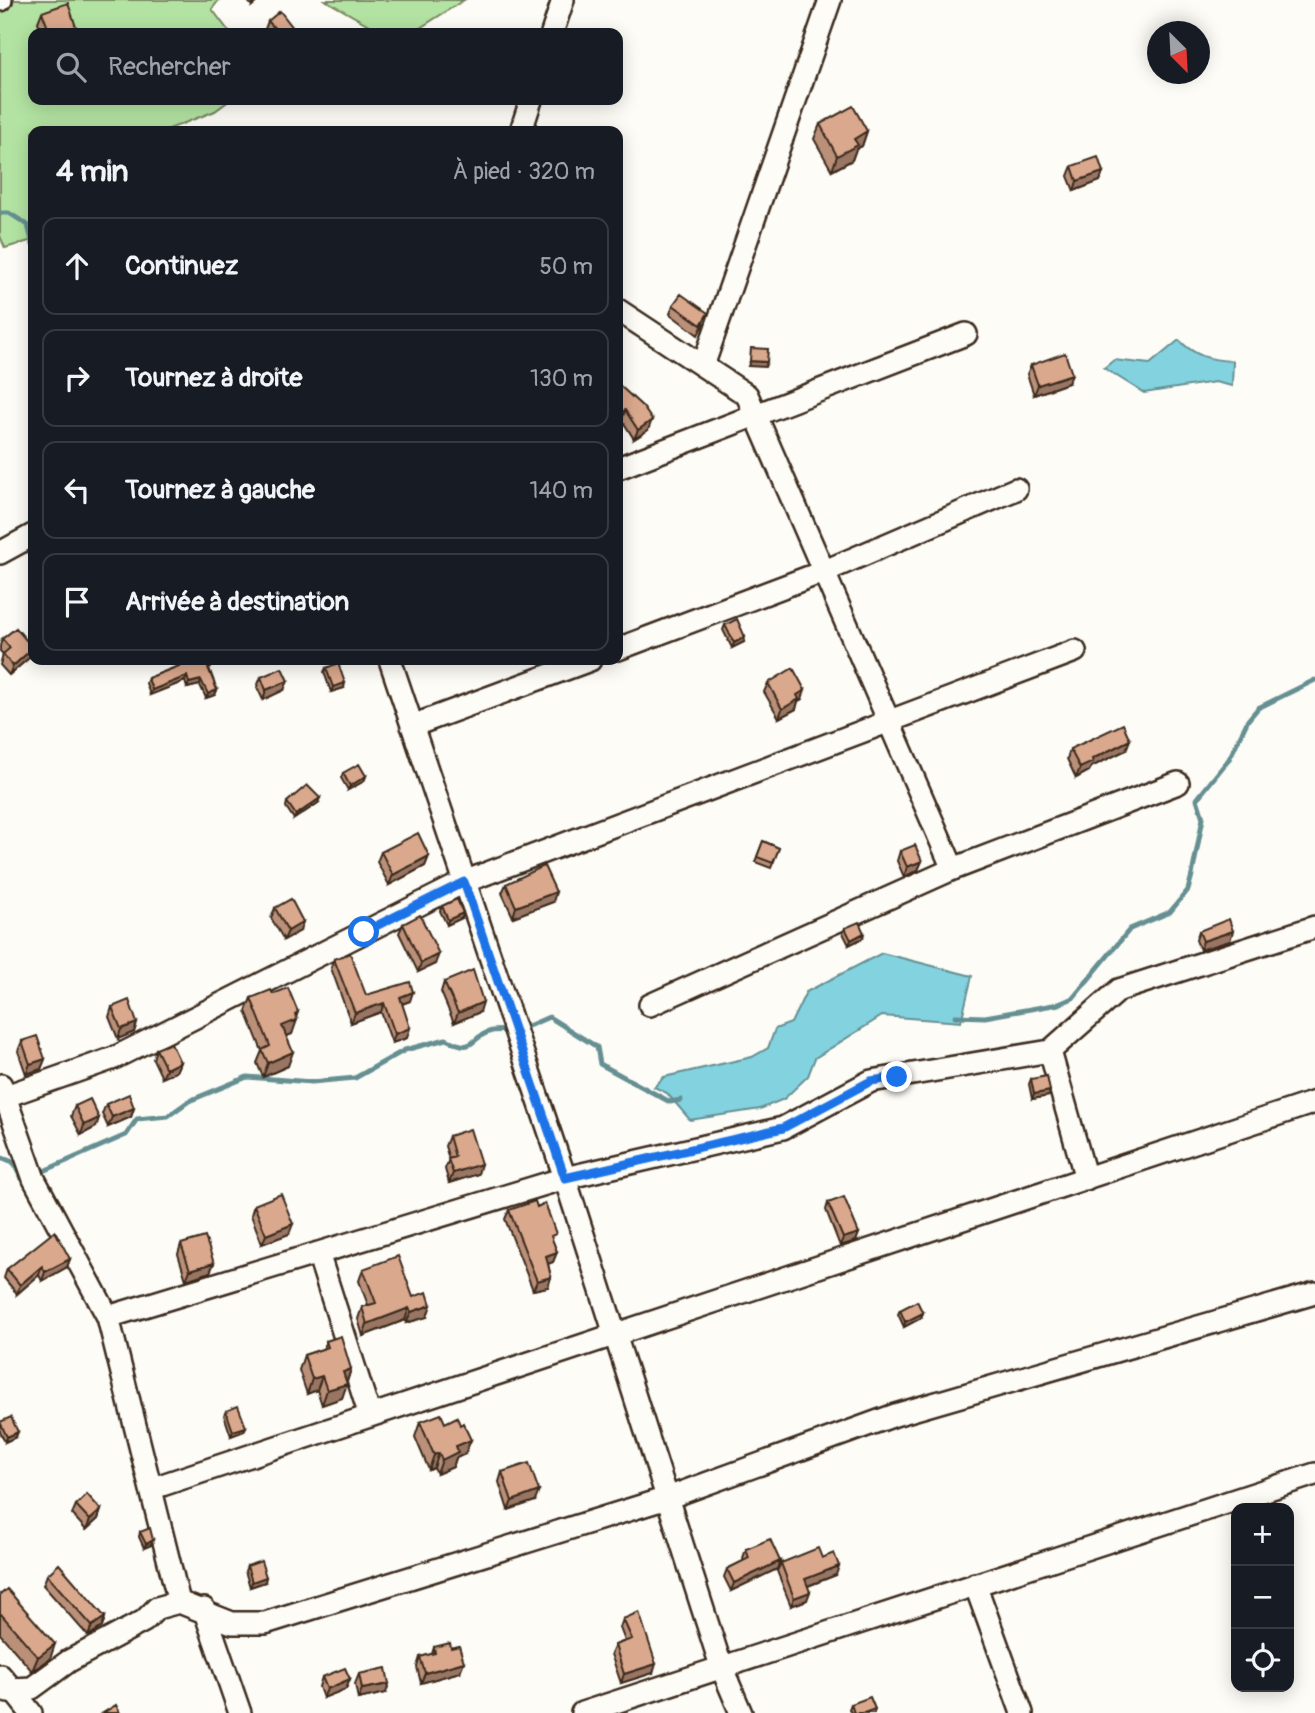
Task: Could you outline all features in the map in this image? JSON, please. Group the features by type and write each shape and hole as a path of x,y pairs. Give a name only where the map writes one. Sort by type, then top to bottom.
{"street":[{"path":"554,28 563,0"},
{"path":"703,366 830,0"},
{"path":"523,126 530,105"},
{"path":"623,313 747,395 758,413 953,869"},
{"path":"623,466 966,334"},
{"path":"623,647 825,572 1016,489"},
{"path":"0,553 28,538"},
{"path":"179,1602 153,1488 108,1317 32,1176 3,1090 114,1058 464,882 1075,651"},
{"path":"392,665 565,1178 721,1666 741,1713"},
{"path":"412,726 577,665"},
{"path":"650,1005 953,869 1178,783"},
{"path":"108,1317 565,1178 783,1128 871,1081 1050,1051 1119,990 1315,927"},
{"path":"1050,1051 1086,1178"},
{"path":"153,1488 1315,1102"},
{"path":"318,1253 370,1416"},
{"path":"4,1687 32,1688 69,1661 144,1621 157,1608 179,1602 204,1609 232,1623 265,1623 667,1498 895,1415 1315,1293"},
{"path":"583,1713 1315,1474"},
{"path":"975,1584 1022,1713"},
{"path":"204,1609 240,1713"},
{"path":"4,1687 31,1713"}],"green space":[{"path":"10,0 219,0 212,9 226,28 28,28 28,105 223,105 177,126 28,126 28,241 5,248 0,236 0,5"},
{"path":"325,0 464,0 420,28 374,28"}],"water":[{"path":"1179,340 1203,356 1233,361 1232,386 1215,382 1144,393 1104,368 1114,360 1150,364"},
{"path":"882,953 972,976 961,1022 882,1016 815,1058 808,1076 784,1099 760,1109 690,1120 667,1093 654,1087 664,1077 752,1057 768,1048 775,1029 791,1023 806,992"}],"building":[{"path":"68,3 76,28 48,28 42,12"},
{"path":"280,11 293,28 274,28 268,21"},
{"path":"853,106 867,131 854,139 858,145 837,156 820,124"},
{"path":"1098,157 1103,172 1077,181 1072,166"},
{"path":"681,294 708,313 701,325 673,305"},
{"path":"751,348 768,349 767,362 750,361"},
{"path":"1065,353 1072,374 1038,385 1031,365"},
{"path":"623,389 643,407 652,420 638,430 625,410 623,411"},
{"path":"737,619 745,637 734,643 725,625"},
{"path":"16,628 28,642 28,652 13,666 3,654 10,648 2,639"},
{"path":"182,665 207,665 217,690 208,694 201,680 189,683 187,676 152,690 148,678"},
{"path":"339,665 345,683 333,687 326,668"},
{"path":"282,668 288,681 266,690 261,677"},
{"path":"793,668 805,690 797,695 799,699 782,709 768,683"},
{"path":"1123,724 1130,740 1080,768 1070,749"},
{"path":"359,764 366,776 350,786 343,773"},
{"path":"307,785 320,798 296,815 287,802"},
{"path":"418,833 429,856 393,875 381,852"},
{"path":"763,841 779,848 773,863 757,857"},
{"path":"915,845 922,861 907,867 900,851"},
{"path":"544,866 556,892 516,907 506,884"},
{"path":"291,899 303,922 288,931 275,908"},
{"path":"457,899 463,913 448,920 442,906"},
{"path":"420,915 439,954 421,963 403,924"},
{"path":"1229,919 1233,931 1203,941 1199,931"},
{"path":"859,922 864,933 851,940 845,928"},
{"path":"350,953 366,995 410,982 413,992 400,997 410,1028 395,1034 384,1003 355,1013 334,959"},
{"path":"473,970 483,1002 458,1013 444,982"},
{"path":"288,988 298,1012 295,1014 297,1020 282,1026 293,1052 268,1063 262,1050 270,1046 251,998 271,990 273,994"},
{"path":"129,1000 137,1023 121,1029 112,1007"},
{"path":"37,1036 45,1059 30,1064 22,1041"},
{"path":"171,1043 180,1062 166,1069 156,1049"},
{"path":"1047,1076 1050,1091 1034,1094 1031,1079"},
{"path":"129,1094 134,1108 112,1117 106,1104"},
{"path":"90,1099 99,1118 84,1125 75,1106"},
{"path":"470,1129 481,1164 453,1173 448,1159 455,1157 449,1136"},
{"path":"281,1194 293,1224 266,1235 254,1205"},
{"path":"844,1197 859,1233 843,1238 828,1203"},
{"path":"535,1201 537,1207 545,1203 556,1234 551,1236 557,1252 546,1256 551,1277 537,1281 509,1210"},
{"path":"55,1231 70,1259 45,1272 42,1266 20,1285 7,1269"},
{"path":"205,1237 214,1263 190,1270 181,1244"},
{"path":"398,1256 413,1297 427,1292 431,1305 411,1312 409,1308 367,1324 362,1307 376,1303 363,1269"},
{"path":"917,1301 923,1313 905,1322 900,1310"},
{"path":"341,1336 351,1369 343,1372 347,1384 327,1390 322,1376 312,1379 304,1355 328,1347 326,1341"},
{"path":"238,1406 246,1427 233,1431 226,1411"},
{"path":"441,1414 445,1423 457,1417 471,1440 456,1446 458,1452 442,1460 439,1453 434,1455 420,1422"},
{"path":"11,1417 18,1432 7,1437 0,1422"},
{"path":"529,1463 539,1491 512,1501 502,1472"},
{"path":"87,1494 101,1510 90,1520 76,1505"},
{"path":"150,1528 153,1540 146,1544 140,1532"},
{"path":"770,1539 780,1561 734,1583 727,1569 749,1558 746,1549"},
{"path":"818,1548 822,1558 834,1553 839,1566 805,1579 810,1592 794,1598 781,1563"},
{"path":"261,1561 266,1577 252,1582 247,1566"},
{"path":"59,1564 105,1617 92,1626 47,1575"},
{"path":"7,1589 55,1644 38,1657 0,1613 0,1595"},
{"path":"639,1612 656,1664 624,1674 615,1645 632,1639 623,1619"},
{"path":"450,1643 451,1648 459,1646 464,1662 425,1673 420,1657 435,1653 434,1647"},
{"path":"345,1668 350,1679 327,1689 322,1677"},
{"path":"386,1668 389,1684 362,1689 359,1674"},
{"path":"870,1697 875,1709 854,1713 851,1704"},
{"path":"116,1705 120,1713 103,1713"}],"waterway":[{"path":"0,213 9,213 28,225"},
{"path":"955,1016 985,1017 1059,1004 1073,998 1130,929 1170,912 1188,890 1192,875 1203,818 1197,799 1229,759 1248,720 1258,708 1315,680"},
{"path":"519,1030 549,1017 597,1047 600,1064 670,1102 681,1100"},
{"path":"37,1174 126,1135 137,1119 168,1116 189,1101 247,1077 312,1082 355,1078 405,1050 446,1039 468,1045 492,1031 510,1030"},
{"path":"0,1157 13,1162 21,1178 28,1178"}],"route":[{"path":"364,932 464,882 565,1178 783,1128 871,1081 897,1077"}]}
